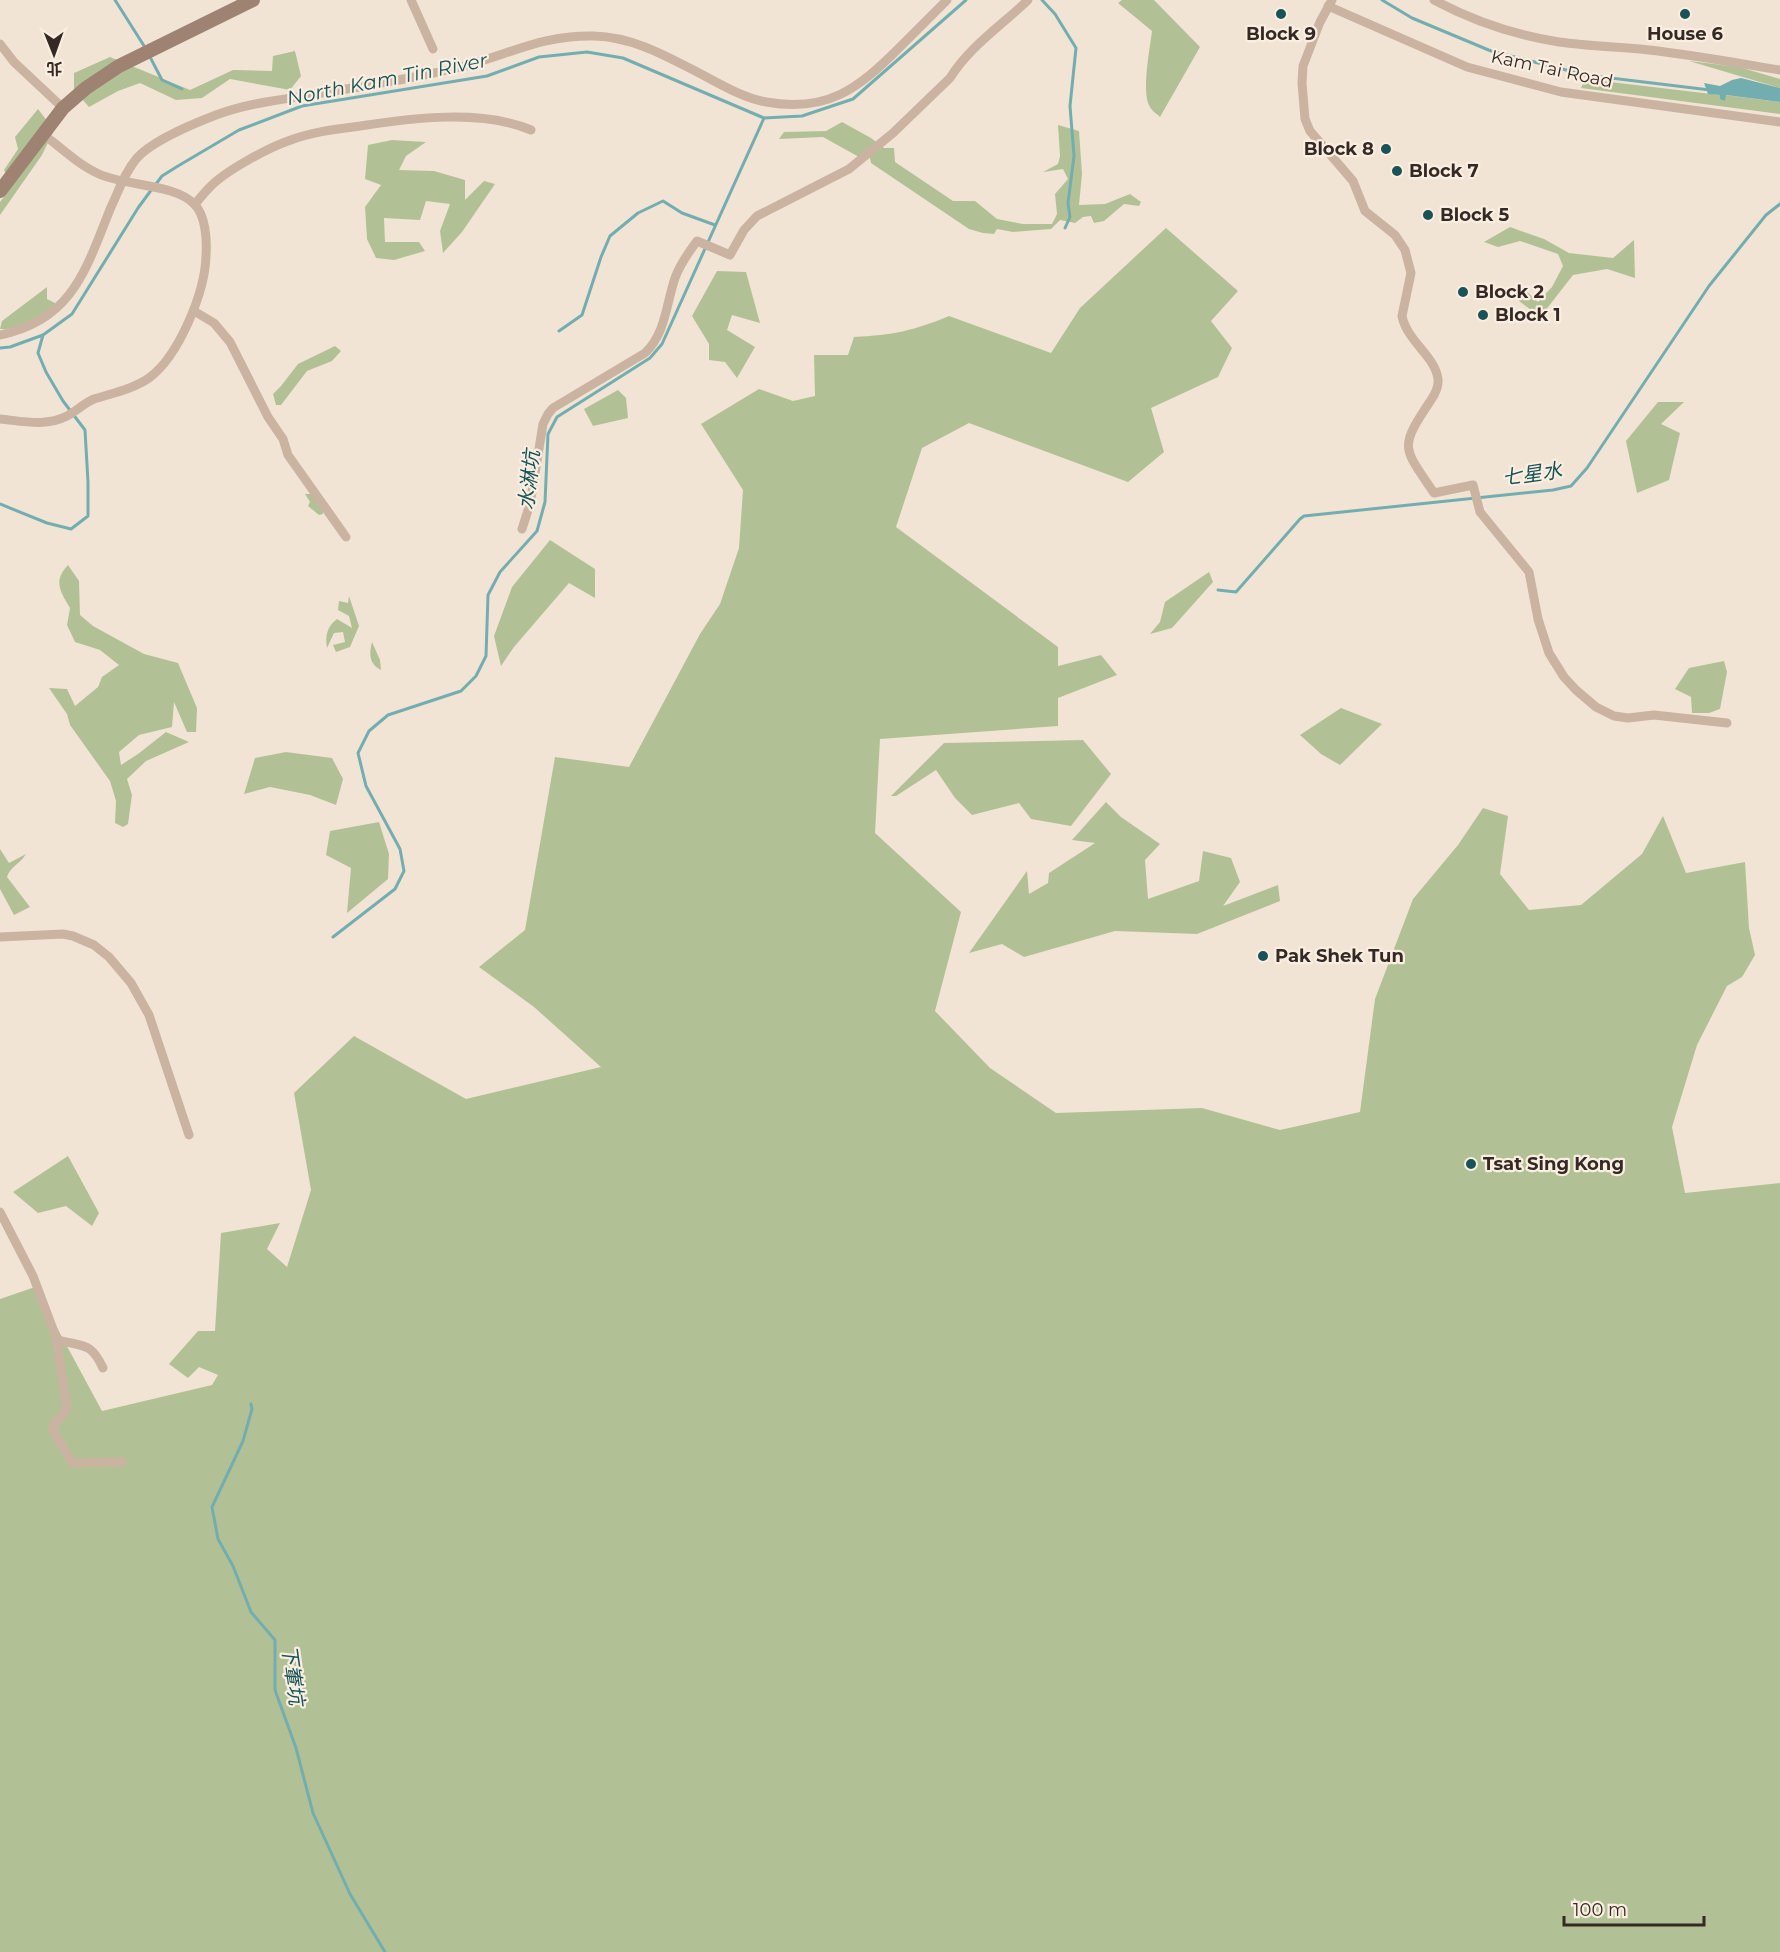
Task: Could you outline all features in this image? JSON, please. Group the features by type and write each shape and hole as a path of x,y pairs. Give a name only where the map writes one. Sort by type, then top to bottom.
{"main road":[{"path":"0,191 63,108 87,87 119,66 253,0"}],"street":[{"path":"411,0 433,49"},
{"path":"0,335 40,321 66,300 88,262 122,182 137,158 150,147 173,134 228,111 255,104 457,68 552,38 597,36 617,39 662,53 729,89 764,102 812,104 843,93 873,74 947,0"},
{"name":"Kam Tai Road","path":"1434,0 1491,25 1515,33 1559,42 1650,50 1780,70"},
{"path":"522,529 530,504 543,424 548,414 652,346 661,330 680,265 697,241 730,255 740,236 757,216 849,169 870,154 950,78 959,64 1026,1"},
{"path":"1328,2 1303,66 1302,82 1307,127 1353,181 1365,211 1395,235 1408,258 1411,273 1402,316 1409,335 1434,367 1438,384 1435,394 1412,429 1408,442 1411,459 1434,493 1473,485 1476,504 1480,512 1529,572 1538,619 1549,653 1564,677 1596,707 1614,716 1628,718 1654,715 1727,723"},
{"name":"Kam Tai Road","path":"1328,2 1467,67 1561,92 1780,122"},
{"path":"0,44 14,62 63,108"},
{"path":"195,204 211,185 236,168 285,142 320,132 407,119 444,118 497,120 531,130"},
{"path":"0,419 40,423 56,422 96,399 131,387 151,377 164,364 194,311 205,275 206,251 202,217 195,204 182,195 122,182 92,171 44,134"},
{"path":"194,311 214,323 230,342 268,417 283,439 288,455 346,537"},
{"path":"0,937 63,934 73,936 94,945 114,962 131,983 148,1015 189,1135"},
{"path":"0,1212 33,1276 56,1337 67,1409 52,1428 72,1463 122,1462"},
{"path":"56,1337 58,1340 87,1346 93,1350 103,1368"}],"green space":[{"path":"1122,0 1154,0 1200,47 1160,117 1150,107 1146,92 1152,31 1118,3"},
{"path":"295,51 301,76 290,90 230,79 202,98 176,100 140,83 118,91 89,107 74,90 74,73 110,57 190,90 233,70 272,71 273,56"},
{"path":"1689,61 1739,67 1780,79 1780,88"},
{"path":"1585,79 1720,95 1725,100 1725,95 1780,102 1780,114 1581,88"},
{"path":"38,109 54,130 42,155 0,215 0,202 12,186 4,170 18,149 15,137"},
{"path":"842,122 884,148 894,148 895,162 953,201 975,201 997,219 1023,224 1052,224 1057,214 1055,194 1068,179 1063,169 1043,172 1058,164 1060,156 1058,125 1079,131 1082,174 1079,205 1105,204 1130,194 1141,202 1139,206 1124,204 1104,221 1094,223 1091,216 1083,217 1075,223 1060,220 1051,229 1013,232 997,229 994,234 983,233 969,229 871,163 869,154 859,157 823,137 779,139 784,132 826,131"},
{"path":"392,140 426,142 406,156 399,170 434,171 465,180 465,200 484,181 495,184 462,232 443,253 440,231 450,204 426,201 420,220 384,218 385,242 419,242 425,251 394,260 376,258 367,239 365,207 381,185 365,179 368,145"},
{"path":"1510,227 1544,239 1569,253 1613,258 1634,240 1635,278 1607,269 1573,275 1545,311 1538,315 1519,301 1523,288 1538,302 1552,287 1563,266 1558,254 1520,241 1498,247 1484,242"},
{"path":"1166,228 1238,291 1211,321 1232,348 1218,377 1151,408 1164,452 1128,482 969,423 922,448 896,527 1058,647 1058,666 1101,655 1117,675 1058,698 1058,726 880,739 875,833 961,912 935,1011 990,1068 1056,1113 1202,1108 1280,1130 1360,1112 1375,999 1413,899 1458,845 1483,808 1508,816 1500,874 1529,910 1581,905 1642,854 1663,816 1686,873 1745,862 1749,928 1755,955 1742,977 1727,986 1697,1045 1672,1127 1685,1193 1780,1183 1780,1952 0,1952 0,1299 35,1287 102,1411 212,1385 218,1375 199,1367 188,1378 169,1364 198,1331 215,1331 221,1233 280,1223 267,1249 287,1267 311,1190 294,1093 354,1036 466,1099 601,1067 534,1007 479,967 525,930 555,757 629,767 700,634 720,604 739,548 743,490 701,424 759,389 793,401 815,396 814,355 848,355 854,337 903,331 949,316 1051,353 1080,308"},
{"path":"717,271 746,272 760,323 732,315 727,330 755,347 737,378 725,362 709,360 709,344 692,316"},
{"path":"47,287 47,299 57,304 23,325 0,329 2,321"},
{"path":"335,346 341,351 332,361 307,371 281,405 276,405 273,394 298,364"},
{"path":"618,390 626,398 628,418 593,426 584,409"},
{"path":"1658,402 1684,402 1661,424 1680,433 1669,480 1637,493 1626,441"},
{"path":"305,494 311,494 322,504 323,514 319,515 308,506 310,502"},
{"path":"550,540 595,569 595,598 569,583 514,647 501,666 494,636 512,587"},
{"path":"68,565 79,581 80,615 93,626 144,654 178,663 197,708 196,732 187,732 174,702 172,727 139,735 119,752 121,765 166,732 189,742 146,761 127,779 132,795 128,824 123,827 115,823 116,801 110,781 70,725 67,714 49,688 67,689 75,706 98,687 102,677 119,665 100,650 75,642 67,625 70,608 63,596 59,581"},
{"path":"1209,572 1213,582 1172,628 1150,634 1160,622 1165,602"},
{"path":"349,596 359,626 350,647 336,652 333,645 345,642 343,632 334,633 327,648 327,635 329,628 337,619 352,628 349,616 338,610 339,601 348,603"},
{"path":"372,642 380,660 381,670 374,665 371,658"},
{"path":"1724,661 1727,672 1720,709 1709,713 1692,713 1691,697 1675,689 1689,668"},
{"path":"1341,708 1382,724 1340,765 1321,754 1300,735"},
{"path":"1083,740 1111,774 1071,826 1031,819 1019,803 972,815 955,798 936,770 896,796 891,796 944,743"},
{"path":"286,752 332,758 343,779 336,805 310,795 270,787 244,794 255,758"},
{"path":"1106,802 1121,817 1160,844 1145,860 1148,899 1199,881 1203,851 1231,858 1240,882 1223,906 1278,885 1280,901 1197,934 1115,931 1024,957 1002,944 969,953 1027,871 1029,894 1048,883 1049,873 1095,843 1072,840"},
{"path":"379,822 389,854 388,879 347,913 351,868 326,855 330,831"},
{"path":"0,849 9,863 26,854 7,877 30,907 14,915 0,889"},
{"path":"68,1156 99,1213 92,1226 66,1206 38,1213 13,1192"}],"water":[{"path":"1741,78 1780,88 1780,102 1726,95 1725,101 1720,99 1720,95 1708,94 1704,83 1720,86"}],"waterway":[{"path":"115,0 146,49"},
{"name":"North Kam Tin River","path":"156,184 162,176 239,130 302,106 487,76 539,57 587,52 623,58 764,118 802,116 853,99 966,0"},
{"path":"1042,0 1055,14 1076,48 1070,106 1074,156 1068,203 1070,217 1065,228"},
{"name":"North Kam Tin River","path":"1382,0 1412,18 1491,51 1586,75 1710,90"},
{"path":"149,55 162,80 182,89"},
{"name":"水淋坑","path":"333,937 395,889 404,871 400,849 366,786 358,753 369,731 388,715 461,691 476,676 486,656 488,595 500,572 537,531 545,502 548,434 557,417 650,358 662,344 764,118"},
{"name":"North Kam Tin River","path":"0,348 10,347 43,335 72,314 152,189"},
{"path":"559,331 582,315 610,236 638,213 663,201 682,213 715,225"},
{"name":"七星水","path":"1218,590 1236,592 1304,516 1553,490 1571,486 1587,468 1709,286 1766,215 1780,204"},
{"path":"0,504 47,523 71,529 88,516 85,430 63,401 46,372 38,353 43,335"},
{"name":"下輋坑","path":"251,1404 252,1409 243,1441 212,1507 218,1539 233,1566 251,1612 275,1640 275,1690 296,1748 313,1813 350,1894 385,1952"}],"place":[{"name":"Block 9","path":"1281,14"},
{"name":"House 6","path":"1685,14"},
{"name":"Block 8","path":"1386,149"},
{"name":"Block 7","path":"1397,171"},
{"name":"Block 5","path":"1428,215"},
{"name":"Block 2","path":"1463,292"},
{"name":"Block 1","path":"1483,315"},
{"name":"Pak Shek Tun","path":"1263,956"},
{"name":"Tsat Sing Kong","path":"1471,1164"}]}
